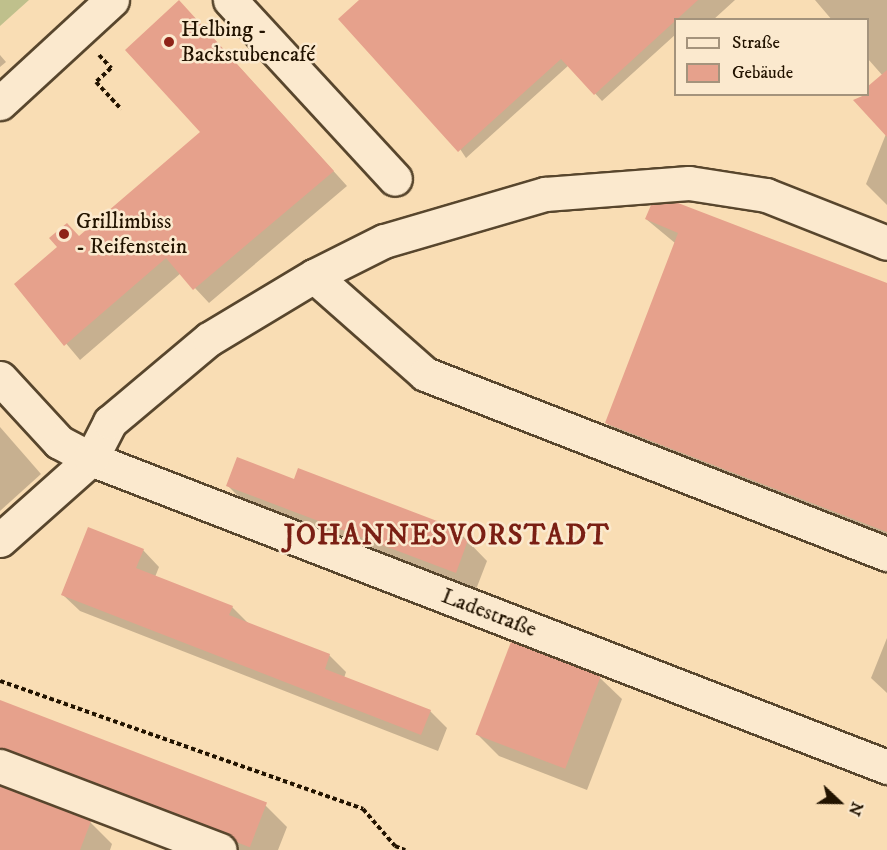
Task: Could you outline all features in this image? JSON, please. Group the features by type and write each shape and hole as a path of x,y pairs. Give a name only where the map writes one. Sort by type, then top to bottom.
{"street":[{"path":"0,103 112,0"},
{"path":"230,0 395,179"},
{"path":"0,540 91,459 110,422 209,339 314,276 384,241 545,194 689,183 766,195 887,243"},
{"path":"314,276 425,374 887,555"},
{"name":"Ladestraße","path":"0,378 59,442 91,459 887,767"},
{"path":"0,766 220,850"}],"path":[{"path":"78,33 111,68 96,82 121,109"},
{"path":"0,681 363,809 395,846 405,850"}],"green space":[{"path":"0,0 29,0 0,26"}],"building":[{"path":"179,0 334,171 193,290 166,258 64,346 14,284 57,247 49,238 67,223 79,236 200,132 125,50"},
{"path":"359,0 698,0 678,18 674,18 674,22 594,95 561,59 458,152 338,19"},
{"path":"887,70 887,137 853,100 869,96 869,85"},
{"path":"678,203 887,283 887,532 605,423 678,233 645,219 651,205"},
{"path":"237,457 294,479 298,468 458,529 456,536 468,540 456,573 226,486"},
{"path":"88,527 144,549 136,568 233,606 229,615 330,654 325,669 431,710 421,735 61,595"},
{"path":"511,642 601,676 565,769 476,734"},
{"path":"0,700 267,802 250,847 0,751"},
{"path":"0,786 91,821 80,850 0,850"}],"place":[{"name":"Helbing - Backstubencafé","path":"169,42"},
{"name":"Grillimbiss - Reifenstein","path":"64,234"}],"district":[{"name":"JOHANNESVORSTADT","path":"447,536"}]}
